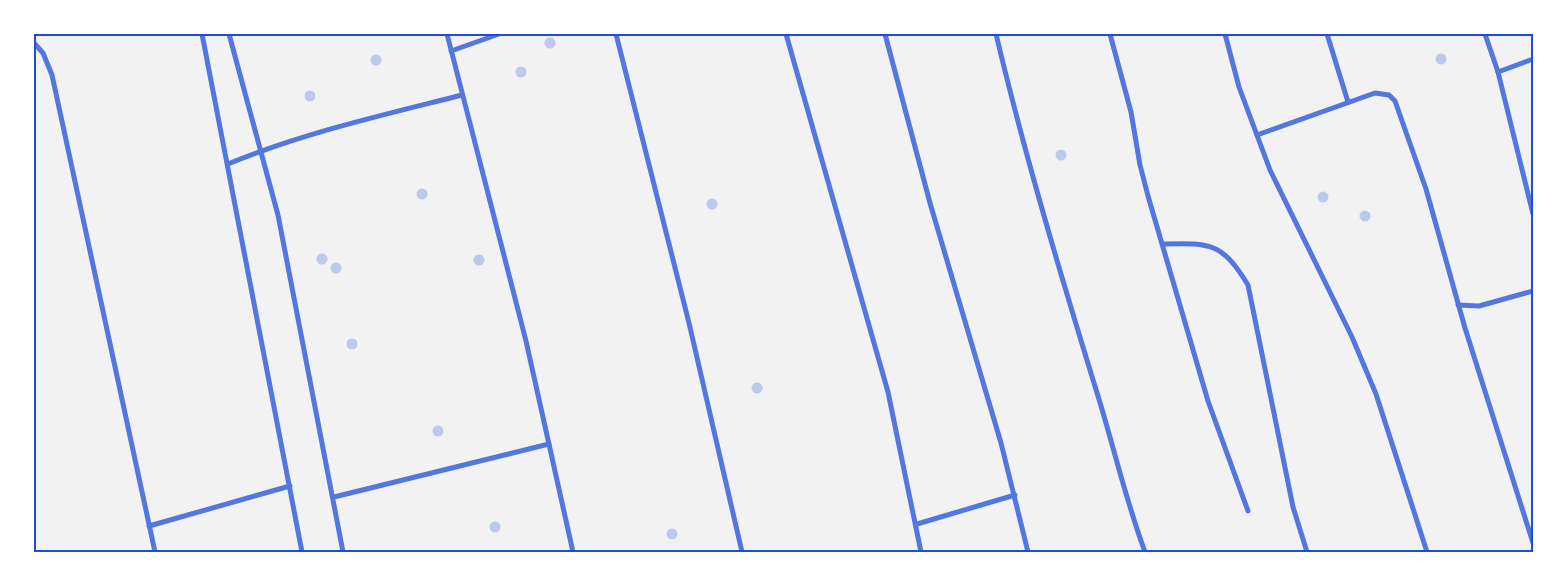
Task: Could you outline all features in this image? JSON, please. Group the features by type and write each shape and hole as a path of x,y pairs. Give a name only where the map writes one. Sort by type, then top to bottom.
{"street":[{"path":"202,34 302,552"},
{"path":"229,34 262,150 278,215 315,410 334,497 343,552"},
{"path":"446,34 526,341 573,552"},
{"path":"451,51 499,34"},
{"path":"616,34 689,323 742,552"},
{"path":"786,34 888,392 917,524 921,552"},
{"path":"884,34 930,204 1015,495 1028,552"},
{"path":"996,34 1067,297 1099,399 1122,483 1145,552"},
{"path":"1110,34 1131,112 1140,166 1208,401 1248,511"},
{"path":"1225,34 1239,87 1270,170 1352,337 1376,394 1427,552"},
{"path":"1327,34 1348,102"},
{"path":"1486,34 1498,72 1533,214"},
{"path":"34,42 42,53 52,75 155,552"},
{"path":"1498,72 1533,59"},
{"path":"1257,135 1348,102 1382,93 1395,101 1426,189 1458,305 1533,543"},
{"path":"228,164 262,150 320,132 462,95"},
{"path":"1163,244 1211,246 1232,261 1248,285 1293,508 1307,552"},
{"path":"1458,305 1479,306 1533,291"},
{"path":"334,497 549,444"},
{"path":"149,526 290,486"},
{"path":"917,524 1015,495"}],"building":[{"path":"548,38 552,38 555,43 554,47 548,48 545,45 545,41"},
{"path":"1439,54 1443,54 1446,59 1445,63 1439,64 1436,61 1436,57"},
{"path":"374,55 378,55 381,60 380,64 374,65 371,62 371,58"},
{"path":"519,67 523,67 526,72 525,76 519,77 516,74 516,70"},
{"path":"308,91 312,91 315,96 314,100 308,101 305,98 305,94"},
{"path":"1059,150 1063,150 1066,155 1065,159 1059,160 1056,157 1056,153"},
{"path":"420,189 424,189 427,194 426,198 420,199 417,196 417,192"},
{"path":"1321,192 1325,192 1328,197 1327,201 1321,202 1318,199 1318,195"},
{"path":"710,199 714,199 717,204 716,208 710,209 707,206 707,202"},
{"path":"1363,211 1367,211 1370,216 1369,220 1363,221 1360,218 1360,214"},
{"path":"320,254 324,254 327,259 326,263 320,264 317,261 317,257"},
{"path":"477,255 481,255 484,260 483,264 477,265 474,262 474,258"},
{"path":"334,263 338,263 341,268 340,272 334,273 331,270 331,266"},
{"path":"350,339 354,339 357,344 356,348 350,349 347,346 347,342"},
{"path":"755,383 759,383 762,388 761,392 755,393 752,390 752,386"},
{"path":"436,426 440,426 443,431 442,435 436,436 433,433 433,429"},
{"path":"493,522 497,522 500,527 499,531 493,532 490,529 490,525"},
{"path":"670,529 674,529 677,534 676,538 670,539 667,536 667,532"}]}
